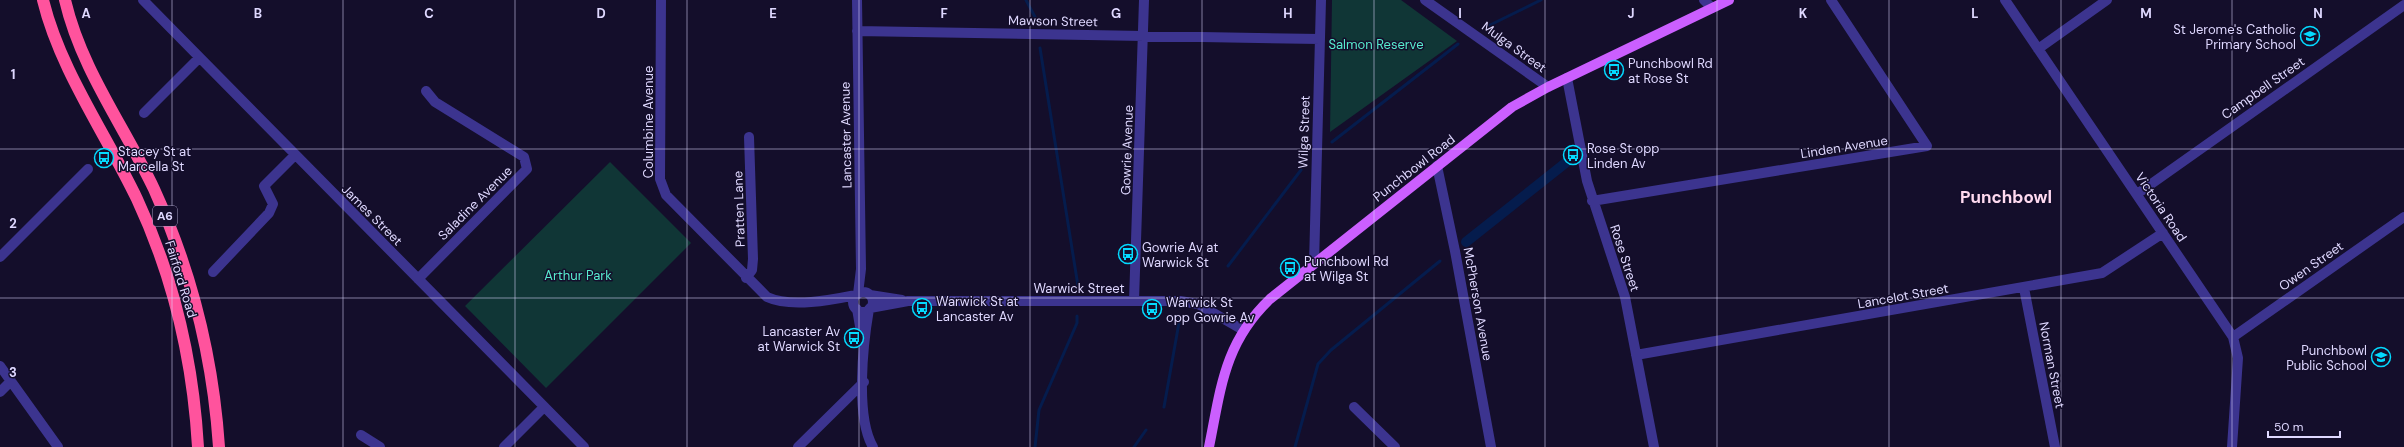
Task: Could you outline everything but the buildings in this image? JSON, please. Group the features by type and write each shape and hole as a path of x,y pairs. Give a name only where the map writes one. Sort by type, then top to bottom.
{"highway":[{"name":"Fairford Road","path":"43,0 47,18 64,57 137,199 162,260 187,349 193,390 198,447"},
{"name":"Fairford Road","path":"65,0 86,60 153,189 188,276 205,343 214,396 219,447"}],"main road":[{"name":"Punchbowl Road","path":"1210,447 1224,372 1230,355 1243,330 1264,305 1512,107 1548,87 1729,0"}],"street":[{"name":"James Street","path":"143,0 198,59 584,447"},
{"name":"Columbine Avenue","path":"661,0 660,183 668,199 746,278 767,297 779,301 825,301"},
{"name":"Lancaster Avenue","path":"857,0 861,269 857,294"},
{"name":"Gowrie Avenue","path":"1134,301 1144,0"},
{"name":"Wilga Street","path":"1314,264 1321,0"},
{"name":"Mulga Street","path":"1425,0 1548,87"},
{"path":"1704,0 1712,8"},
{"name":"Linden Avenue","path":"1592,201 1927,146 1831,0"},
{"name":"Victoria Road","path":"2005,0 2233,337 2238,358 2232,447"},
{"path":"2038,49 2108,0"},
{"name":"Campbell Street","path":"2137,194 2404,5"},
{"name":"Mawson Street","path":"857,32 1143,34 1320,39"},
{"path":"144,113 198,59"},
{"name":"Rose Street","path":"1567,78 1592,201 1618,275 1636,355 1654,447"},
{"name":"Saladine Avenue","path":"418,279 527,169 524,157 435,102 426,91"},
{"name":"Pratten Lane","path":"746,278 752,270 753,259 749,137"},
{"path":"213,272 269,213 273,204 264,186 295,155"},
{"name":"McPherson Avenue","path":"1437,166 1491,447"},
{"path":"0,257 88,169"},
{"name":"Owen Street","path":"2233,337 2404,217"},
{"name":"Lancelot Street","path":"1636,355 2024,288 2102,273 2163,233"},
{"name":"Lancaster Avenue","path":"861,269 869,295"},
{"name":"Norman Street","path":"2024,288 2055,447"},
{"path":"825,301 863,292 869,295 872,300 863,342"},
{"path":"857,294 853,299 863,342 864,382 862,406 867,434 873,447"},
{"name":"Warwick Street","path":"869,295 908,301 1192,302 1243,330"},
{"path":"825,301 856,308 861,311 870,309"},
{"name":"Warwick Street","path":"870,309 908,301"},
{"path":"0,366 58,447"},
{"path":"0,392 10,381"},
{"path":"798,447 864,382"},
{"path":"504,447 544,407"},
{"path":"1354,407 1395,447"},
{"path":"361,435 380,447"}],"green space":[{"name":"Salmon Reserve","path":"1332,0 1401,0 1457,41 1330,132"},
{"name":"Arthur Park","path":"610,162 691,243 546,388 465,306"}],"waterway":[{"path":"1026,0 1035,17"},
{"path":"1486,27 1541,0"},
{"path":"1332,142 1458,44"},
{"path":"1040,48 1078,286"},
{"path":"1466,242 1568,161"},
{"path":"1228,266 1301,170"},
{"path":"1295,447 1318,364 1331,350 1440,261"},
{"path":"1035,447 1039,410 1077,323 1077,316"},
{"path":"1164,407 1180,317"},
{"path":"1134,447 1146,430"}],"place":[{"name":"St Jerome's Catholic Primary School","path":"2310,36"},
{"name":"Punchbowl Rd at Rose St","path":"1614,70"},
{"name":"Rose St opp Linden Av","path":"1573,155"},
{"name":"Stacey St at Marcella St","path":"104,158"},
{"name":"Gowrie Av at Warwick St","path":"1128,254"},
{"name":"Punchbowl Rd at Wilga St","path":"1290,268"},
{"name":"Warwick St at Lancaster Av","path":"922,308"},
{"name":"Warwick St opp Gowrie Av","path":"1152,309"},
{"name":"Lancaster Av at Warwick St","path":"854,338"},
{"name":"Punchbowl Public School","path":"2381,357"}],"district":[{"name":"Punchbowl","path":"2006,197"}]}
